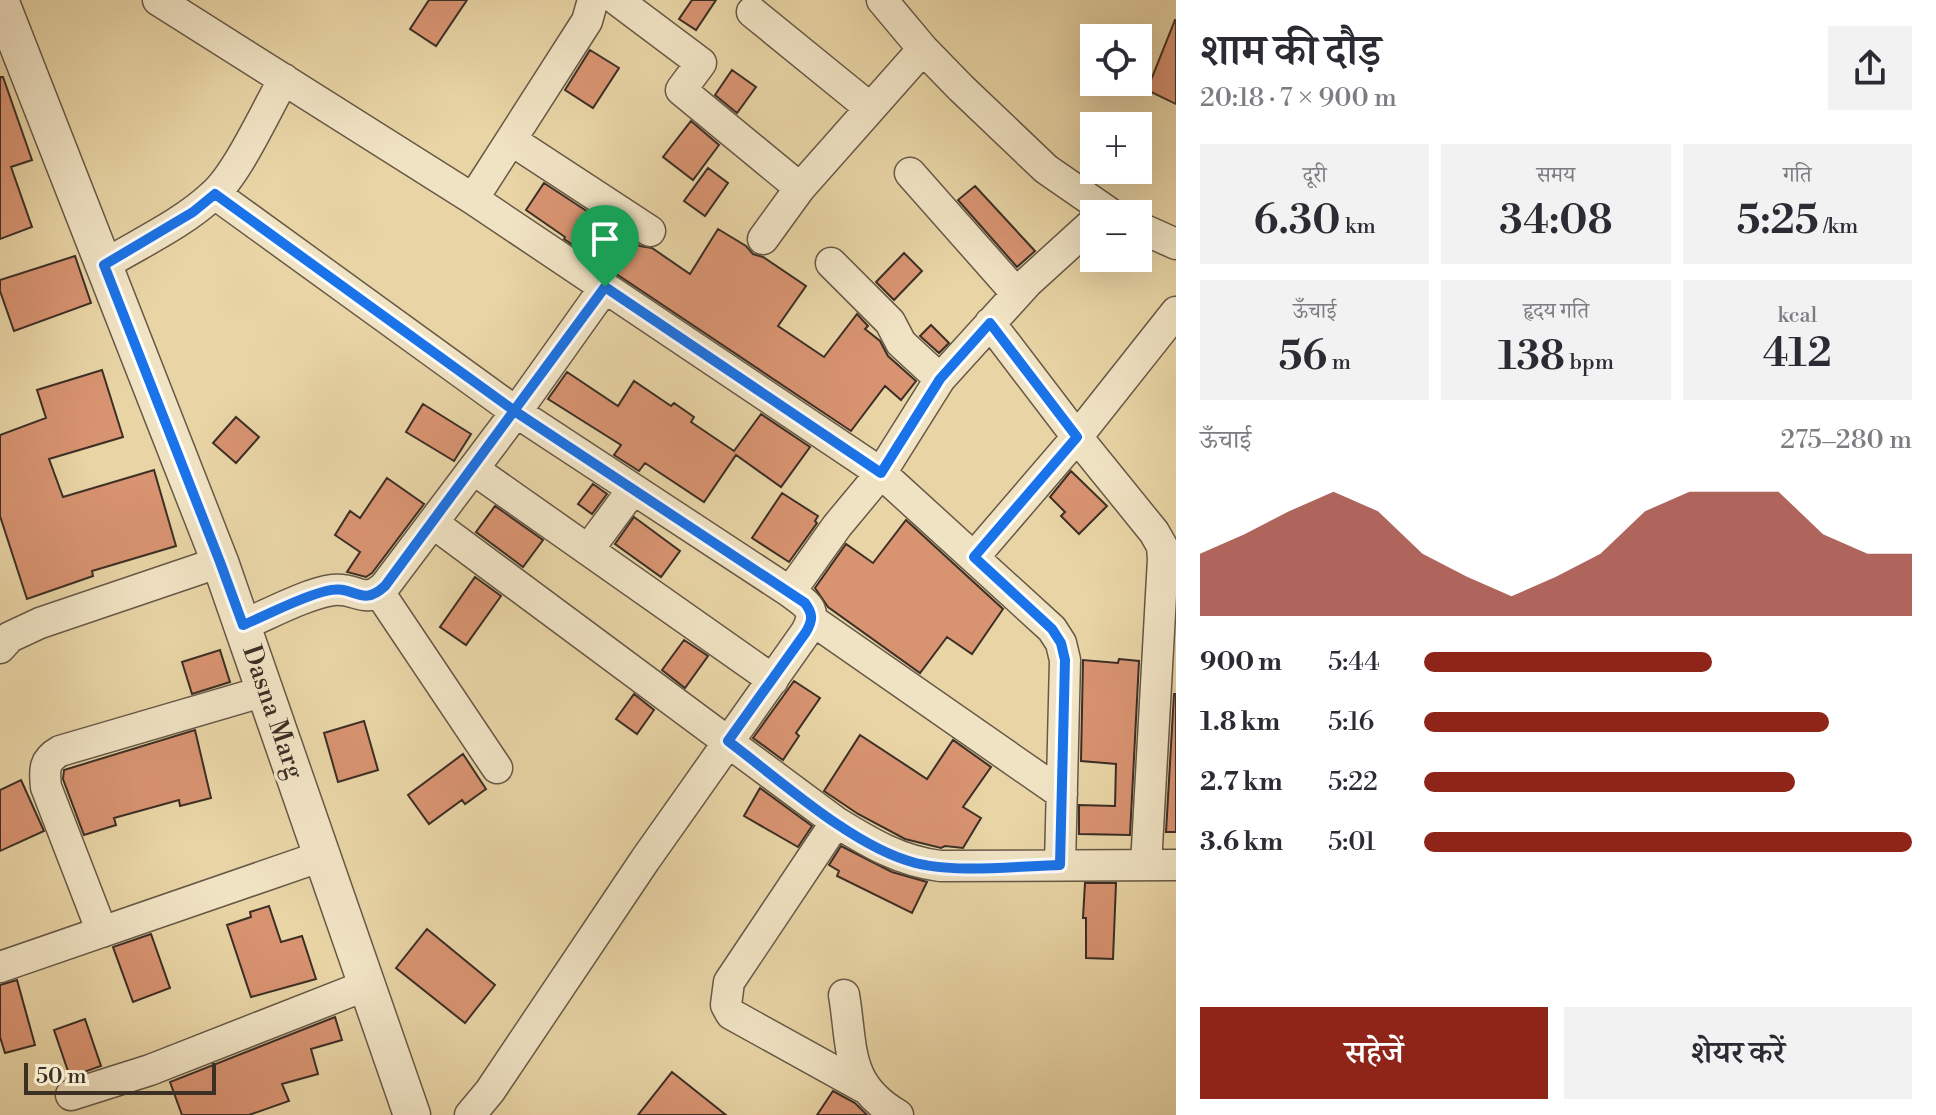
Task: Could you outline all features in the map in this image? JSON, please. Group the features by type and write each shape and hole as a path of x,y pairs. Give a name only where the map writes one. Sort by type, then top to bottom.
{"street":[{"name":"Dasna Marg","path":"0,0 220,562 412,1115"},
{"path":"158,0 473,199 881,473 1052,629 1061,643 1065,660 1060,865"},
{"path":"473,199 587,21 593,0"},
{"path":"617,0 701,63 681,90 800,188"},
{"path":"882,0 923,49 1046,169 1084,200"},
{"path":"752,12 870,108"},
{"path":"763,239 800,188 923,49"},
{"path":"104,265 193,212 215,194 230,175 284,79"},
{"path":"511,140 650,231"},
{"path":"910,173 1017,294"},
{"path":"215,194 516,412 790,592 811,612 812,620 773,680 728,741 490,1091 470,1115"},
{"path":"1152,233 1176,244"},
{"path":"790,592 837,526 881,473 940,379 1017,294 1080,238"},
{"path":"831,263 890,322 901,343 940,379"},
{"path":"243,625 326,591 348,589 374,597 516,412 605,287"},
{"path":"974,557 1077,437 1176,312"},
{"path":"990,323 1162,546 1146,865"},
{"path":"473,469 773,680"},
{"path":"588,550 633,489"},
{"path":"433,523 836,822 879,849 913,863 940,866 1176,865"},
{"path":"3,632 40,623 220,562"},
{"path":"379,592 497,768"},
{"path":"812,620 1062,794"},
{"path":"102,932 46,787 44,770 49,757 60,751 265,691"},
{"path":"836,822 729,982 726,1005 731,1014 863,1087 879,1104 898,1115"},
{"path":"0,967 322,856"},
{"path":"71,1095 150,1070 367,985"},
{"path":"844,995 853,1066 863,1087"}],"building":[{"path":"429,0 467,0 436,46 410,29"},
{"path":"692,0 716,0 696,30 679,19"},
{"path":"1176,20 1176,104 1152,92 1152,78"},
{"path":"590,50 619,68 593,108 565,90"},
{"path":"732,70 756,87 737,113 715,95"},
{"path":"0,77 3,77 32,160 11,167 32,227 0,239"},
{"path":"691,121 719,145 693,180 663,157"},
{"path":"708,168 728,183 705,216 684,201"},
{"path":"544,183 640,246 652,248 690,274 718,229 806,286 778,326 824,357 857,314 868,326 865,329 880,341 888,356 916,381 901,400 885,386 851,431 564,239 526,210"},
{"path":"975,186 1035,251 1017,267 958,200"},
{"path":"904,253 922,271 894,300 876,282"},
{"path":"75,256 91,303 14,331 0,291 0,280"},
{"path":"931,325 949,343 939,353 920,336"},
{"path":"102,370 123,437 49,459 63,497 154,470 176,546 92,571 93,576 27,599 0,516 0,435 46,418 37,390"},
{"path":"567,372 618,406 634,381 671,406 674,403 694,417 691,422 734,451 761,414 810,447 781,487 736,455 704,502 645,463 639,471 614,455 621,445 548,399"},
{"path":"423,404 471,434 454,461 406,432"},
{"path":"236,417 259,437 236,463 213,443"},
{"path":"1071,471 1107,506 1079,534 1061,516 1065,512 1050,497"},
{"path":"387,478 424,504 372,573 366,577 347,572 360,552 335,535 350,511 360,518"},
{"path":"593,484 607,494 592,514 578,504"},
{"path":"782,493 818,516 817,523 789,562 752,538"},
{"path":"495,506 543,540 523,567 476,532"},
{"path":"634,517 680,551 661,577 615,544"},
{"path":"906,520 1003,609 972,654 947,637 920,673 828,607 815,588 846,544 873,563"},
{"path":"475,577 501,596 466,645 440,627"},
{"path":"684,640 708,656 685,688 662,670"},
{"path":"220,650 230,682 192,694 182,662"},
{"path":"1119,659 1139,661 1130,835 1079,834 1079,805 1115,806 1116,764 1081,761 1083,660 1118,663"},
{"path":"794,681 820,698 796,733 799,736 783,760 753,738"},
{"path":"634,694 654,710 637,734 616,719"},
{"path":"1174,694 1176,832 1166,832"},
{"path":"364,721 378,770 338,782 324,733"},
{"path":"195,730 211,798 180,806 179,800 114,818 116,825 84,835 63,779 64,770"},
{"path":"860,735 927,779 953,740 991,767 963,807 981,818 963,848 941,848 905,839 858,814 824,791"},
{"path":"463,754 486,789 465,804 462,800 429,824 408,795"},
{"path":"21,780 44,831 0,851 0,790"},
{"path":"760,788 812,826 798,847 744,816"},
{"path":"841,846 892,872 927,882 912,913 837,876 839,871 829,865"},
{"path":"1085,883 1116,883 1113,959 1086,958 1086,918 1083,918"},
{"path":"269,906 281,942 302,936 316,979 251,997 227,925 251,917 250,912"},
{"path":"427,929 495,985 465,1023 396,968"},
{"path":"151,934 170,988 133,1002 113,947"},
{"path":"17,980 35,1045 5,1053 0,1037 0,985"},
{"path":"335,1017 342,1040 311,1049 318,1074 282,1084 289,1101 249,1115 182,1115 170,1082"},
{"path":"85,1019 101,1066 70,1077 54,1030"},
{"path":"672,1072 726,1115 638,1115"},
{"path":"833,1091 855,1103 867,1115 817,1115"}],"route":[{"path":"605,287 516,412 374,597 348,589 326,591 243,625 104,265 193,212 215,194 516,412 805,603 812,620 806,632 728,741 836,822 879,849 913,863 966,867 1060,865 1065,660 1061,643 1052,629 974,557 1077,437 990,323 940,379 881,473 605,287"}]}
